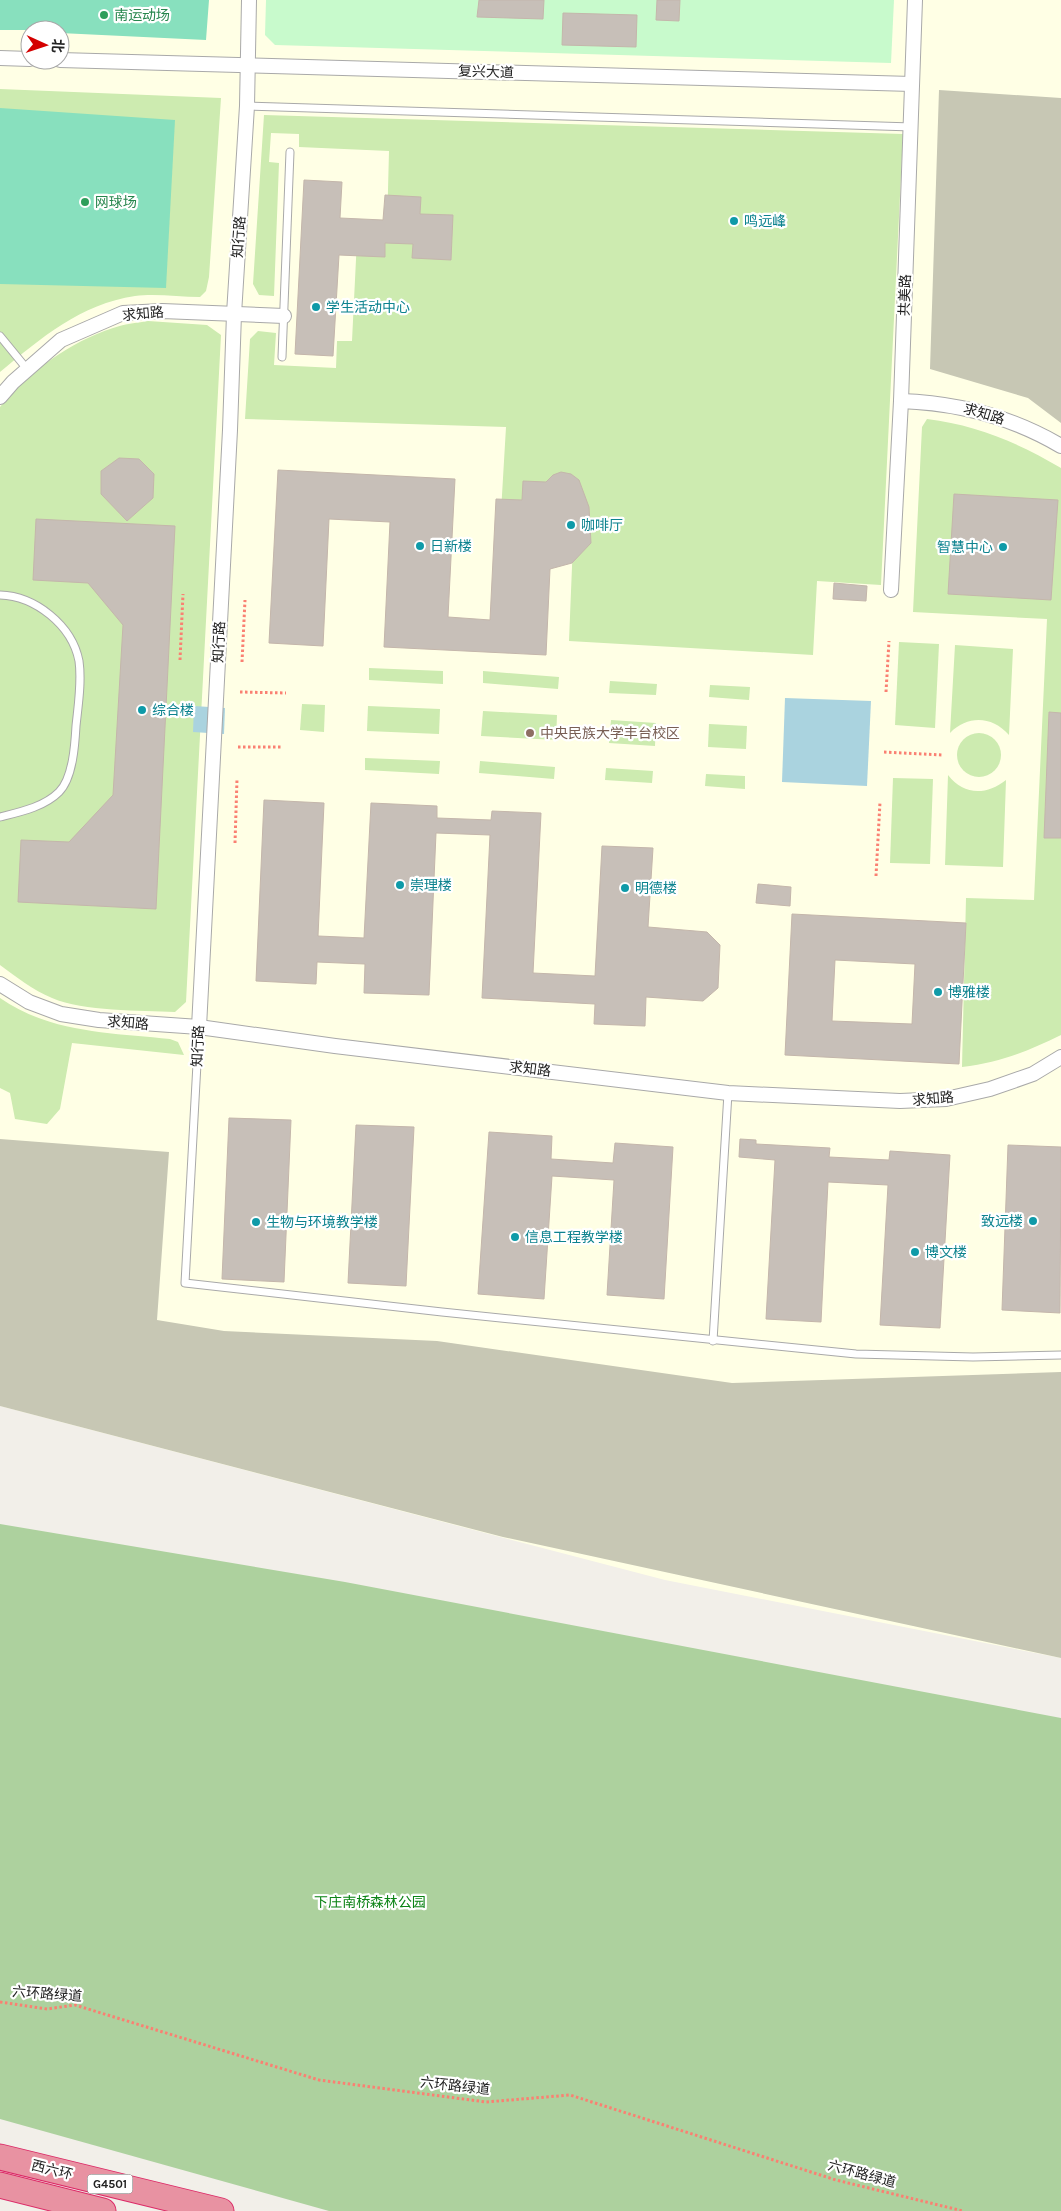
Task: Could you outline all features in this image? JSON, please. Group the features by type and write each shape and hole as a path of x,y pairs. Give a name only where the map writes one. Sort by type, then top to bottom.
{"highway":[{"name":"西六环","path":"0,2157 221,2211"},
{"name":"西六环","path":"0,2185 103,2211"}],"street":[{"name":"知行路","path":"199,1028 234,314 247,106 249,0"},
{"name":"共美路","path":"891,590 901,400 915,0"},
{"path":"0,58 20,59"},
{"name":"复兴大道","path":"70,60 912,84"},
{"name":"求知路","path":"0,397 61,340 123,313 162,311 284,316"},
{"name":"求知路","path":"901,400 938,402 980,411 1061,446"},
{"name":"求知路","path":"0,984 29,1002 61,1014 108,1021 199,1028 728,1093 900,1101 946,1099 990,1090 1033,1074 1061,1057"}],"lane":[{"path":"247,106 912,127"},
{"path":"282,357 290,152"},
{"path":"0,336 28,369"},
{"path":"0,594 15,595 40,608 59,621 79,660 79,685 72,766 60,791 32,808 0,817"},
{"name":"知行路","path":"199,1028 186,1283 713,1341"},
{"path":"728,1093 713,1341 856,1354 973,1358 1061,1355"}],"path":[{"path":"180,660 183,594"},
{"path":"242,662 246,600"},
{"path":"886,692 888,641"},
{"path":"240,692 286,693"},
{"path":"238,747 282,747"},
{"path":"884,752 943,755"},
{"path":"235,843 237,779"},
{"path":"876,876 880,802"},
{"name":"六环路绿道","path":"0,2002 47,2009 75,2005 319,2080 486,2102 570,2095 836,2180 963,2211"}],"shaded area":[{"name":"中央民族大学丰台校区","path":"0,0 1061,0 1061,1658 665,1580 0,1406"},
{"path":"939,90 1061,98 1061,423 1028,398 930,369"},
{"path":"0,1139 169,1152 157,1320 224,1331 437,1341 732,1383 1061,1372 1061,1658 503,1537 0,1406"}],"green space":[{"name":"南运动场","path":"0,0 209,0 206,40 70,33 70,20 20,20 20,30 0,30"},
{"path":"266,0 894,0 891,63 275,45 265,35"},
{"name":"网球场","path":"0,89 221,98 209,277 206,291 200,297 143,295 115,300 97,306 46,335 0,372"},
{"name":"网球场","path":"0,108 175,120 166,288 0,284"},
{"path":"264,115 903,134 881,585 817,581 813,655 569,641 574,517 501,512 506,427 245,419 250,339 258,331 276,333 274,365 336,368 337,341 352,341 357,239 387,228 389,151 299,147 299,134 271,133 269,162 279,163 274,296 259,295 253,284"},
{"path":"148,321 207,325 221,335 186,1002 175,1012 96,1008 65,1003 38,991 0,965 0,407 37,370 81,341 113,328"},
{"path":"927,419 963,426 997,436 1061,468 1061,1035 1013,1056 962,1067 966,898 1034,900 1047,619 913,612 922,427"},
{"path":"899,642 939,644 935,728 895,725"},
{"path":"955,645 1013,649 1009,735 995,724 980,720 964,723 950,733"},
{"path":"369,668 443,671 443,684 369,680"},
{"path":"483,671 559,677 558,689 483,683"},
{"path":"610,681 657,684 656,695 609,693"},
{"path":"710,685 750,687 749,700 709,697"},
{"path":"302,704 325,705 324,732 300,730"},
{"path":"368,706 440,709 439,734 367,731"},
{"path":"483,711 557,715 556,740 481,736"},
{"path":"611,720 656,723 655,746 609,743"},
{"path":"709,724 747,726 746,749 708,747"},
{"path":"979,733 991,737 997,743 1001,755 997,767 991,773 979,777 967,773 961,767 957,755 961,743 967,737"},
{"path":"365,758 440,761 439,774 365,770"},
{"path":"480,761 555,767 554,779 479,773"},
{"path":"606,768 653,771 652,783 605,780"},
{"path":"706,774 745,776 745,789 705,786"},
{"path":"948,775 954,782 968,790 975,791 991,789 1006,780 1003,867 945,865"},
{"path":"893,778 933,779 930,864 890,863"},
{"path":"0,998 19,1010 60,1025 104,1033 170,1039 178,1042 184,1055 72,1043 60,1109 47,1124 15,1119 10,1093 0,1088"},
{"name":"下庄南桥森林公园","path":"0,1524 345,1582 1061,1718 1061,2211 329,2211 0,2119"}],"water":[{"path":"785,698 871,701 867,786 782,782"},
{"path":"194,706 225,708 224,734 193,732"}],"building":[{"path":"479,0 544,0 543,19 477,17"},
{"path":"657,0 680,0 679,21 656,20"},
{"path":"563,13 637,15 636,47 562,45"},
{"name":"学生活动中心","path":"304,180 342,182 340,218 383,220 385,195 421,197 420,214 453,215 451,260 412,258 413,244 385,243 385,257 339,255 333,356 295,354"},
{"path":"119,458 139,459 154,474 153,498 127,521 101,494 101,471"},
{"name":"日新楼","path":"278,470 455,479 448,617 490,620 496,499 522,500 523,481 546,482 553,475 561,472 571,474 579,480 589,507 591,543 572,563 550,569 546,655 384,647 390,522 329,519 323,646 269,643"},
{"name":"智慧中心","path":"954,494 1058,500 1051,600 948,594"},
{"name":"综合楼","path":"36,519 175,526 156,909 18,902 21,840 69,842 113,795 123,625 88,583 33,580"},
{"path":"834,583 867,586 866,601 833,599"},
{"path":"1049,712 1061,713 1061,838 1044,838"},
{"path":"264,800 324,803 318,936 364,938 371,803 437,806 437,818 491,820 492,811 541,813 533,973 595,976 602,846 653,848 648,927 707,932 720,945 718,988 703,1001 646,997 645,1026 594,1024 595,1004 482,998 490,835 436,833 429,995 364,993 365,964 317,962 316,984 256,981"},
{"path":"758,884 791,887 790,906 756,903"},
{"name":"博雅楼","path":"792,914 966,923 959,1064 785,1055","holes":["835,960 915,964 912,1024 832,1021"]},
{"path":"229,1118 291,1120 284,1282 222,1279"},
{"path":"356,1125 414,1127 406,1286 348,1283"},
{"name":"信息工程教学楼","path":"489,1132 552,1136 551,1159 613,1163 615,1143 673,1147 664,1299 607,1295 614,1180 552,1176 544,1299 478,1294"},
{"name":"博文楼","path":"740,1139 756,1140 756,1144 830,1148 829,1157 889,1160 890,1151 950,1155 940,1328 880,1325 888,1185 828,1182 821,1322 766,1319 775,1160 739,1157"},
{"name":"致远楼","path":"1008,1145 1061,1147 1060,1313 1002,1310"}],"place":[{"name":"南运动场","path":"104,15"},
{"name":"网球场","path":"85,202"},
{"name":"鸣远峰","path":"734,221"},
{"name":"学生活动中心","path":"316,307"},
{"name":"咖啡厅","path":"571,525"},
{"name":"日新楼","path":"420,546"},
{"name":"智慧中心","path":"1003,547"},
{"name":"综合楼","path":"142,710"},
{"name":"中央民族大学丰台校区","path":"530,733"},
{"name":"崇理楼","path":"400,885"},
{"name":"明德楼","path":"625,888"},
{"name":"博雅楼","path":"938,992"},
{"name":"致远楼","path":"1033,1221"},
{"name":"生物与环境教学楼","path":"256,1222"},
{"name":"信息工程教学楼","path":"515,1237"},
{"name":"博文楼","path":"915,1252"}]}
